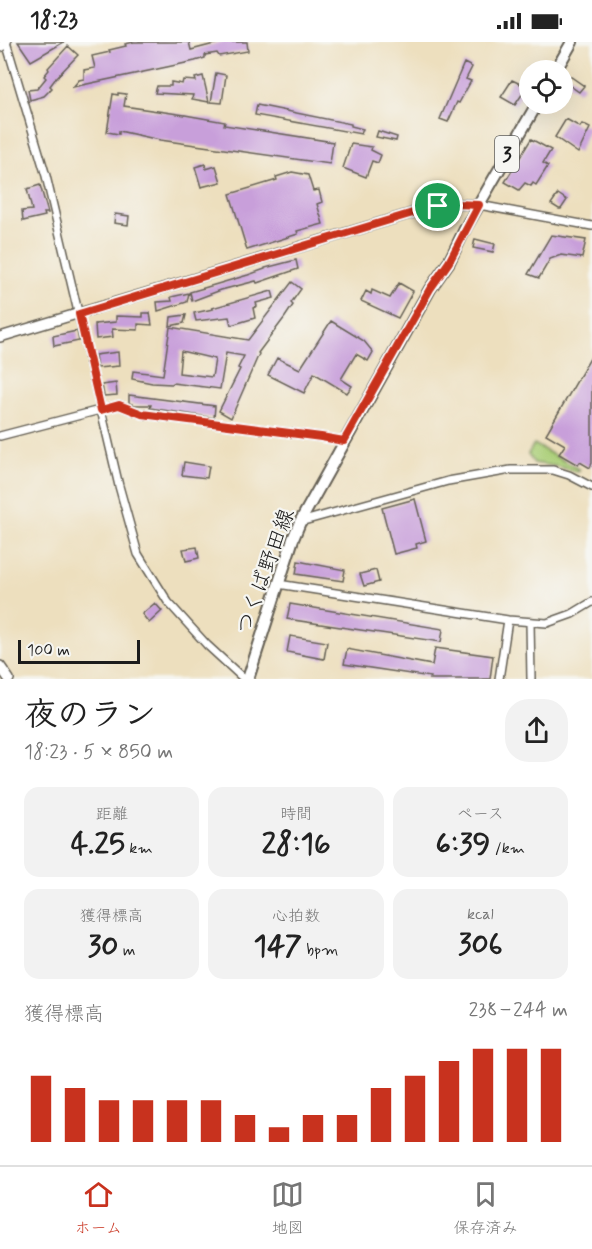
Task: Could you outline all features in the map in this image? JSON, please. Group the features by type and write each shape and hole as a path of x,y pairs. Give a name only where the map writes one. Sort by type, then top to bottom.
{"main road":[{"path":"562,60 572,42"},
{"name":"つくば野田線","path":"246,679 300,522 531,114"}],"street":[{"path":"0,47 6,42 46,176 119,486 138,554 168,602 207,645 246,679"},
{"path":"0,337 426,209 456,204 479,205 592,226"},
{"path":"0,436 119,405 142,414 344,441"},
{"path":"300,522 448,482 512,470 553,470 569,475 592,487"},
{"path":"278,584 508,620 547,623 572,614 592,602"},
{"path":"499,679 508,620"},
{"path":"530,622 531,679"},
{"path":"0,666 9,679"}],"green space":[{"path":"534,444 580,470 578,472 534,463 528,454"}],"building":[{"path":"18,42 64,42 31,61"},
{"path":"134,42 189,42 191,50 222,42 247,42 248,51 219,56 217,53 205,55 205,58 195,61 73,87 79,80 84,79 84,70 95,68 92,56 110,52 109,50"},
{"path":"68,46 78,55 56,78 50,86 52,88 44,96 30,100 28,90 37,89 46,78 44,76 48,68"},
{"path":"464,63 472,67 466,79 471,81 459,103 457,102 448,122 440,119"},
{"path":"216,73 226,75 222,103 211,102"},
{"path":"203,76 209,102 192,99 193,95 155,93 157,86 171,86 171,82 182,84 183,80 196,81 195,78"},
{"path":"573,78 584,86 579,92 573,88"},
{"path":"512,80 519,83 519,99 515,105 501,97"},
{"path":"118,93 126,94 124,106 333,142 330,164 160,140 119,131 119,134 107,132 113,94 118,95"},
{"path":"257,105 351,124 351,126 363,129 361,134 255,115"},
{"path":"566,119 580,127 582,124 590,128 578,153 555,137"},
{"path":"378,131 397,137 396,141 376,137"},
{"path":"531,139 551,150 543,163 548,166 536,185 533,183 531,186 525,183 519,190 505,182"},
{"path":"351,144 372,147 371,150 381,155 378,163 372,161 366,177 343,168"},
{"path":"205,164 206,169 216,166 221,182 201,187 195,167"},
{"path":"292,172 308,175 313,191 319,190 322,202 317,204 323,224 247,250 230,194 277,180 276,177"},
{"path":"40,185 48,213 44,213 45,216 23,221 22,211 32,210 27,189"},
{"path":"558,194 567,200 561,209 551,204"},
{"path":"115,214 129,216 128,225 114,223"},
{"path":"551,235 586,240 582,258 561,255 550,259 539,278 528,274"},
{"path":"475,239 495,244 493,252 473,248"},
{"path":"296,260 298,269 257,283 256,281 221,290 192,301 190,292"},
{"path":"292,282 301,289 285,317 258,353 231,418 219,411 244,356 226,353 220,389 132,379 133,371 163,375 170,327 248,340","holes":["181,351 215,359 212,377 179,373"]},
{"path":"399,283 413,291 398,318 361,301 366,291 371,294 372,290 390,298"},
{"path":"272,291 274,298 256,303 257,306 253,308 255,318 231,325 229,317 196,321 194,313"},
{"path":"189,293 187,302 158,311 157,302 172,301 171,297"},
{"path":"143,313 150,313 152,325 138,324 138,330 112,329 113,337 96,339 95,324 116,322 116,316 143,317"},
{"path":"186,315 184,323 170,326 171,317"},
{"path":"331,321 364,341 373,352 368,361 356,354 341,379 352,386 347,393 314,373 304,393 268,375 277,358 300,369"},
{"path":"77,331 79,341 54,346 53,336"},
{"path":"118,352 119,366 97,368 95,355"},
{"path":"592,355 592,463 590,468 580,462 578,465 559,454 565,445 546,434"},
{"path":"116,383 117,395 104,396 102,385"},
{"path":"129,395 215,406 214,418 150,408 151,405 135,405 129,403"},
{"path":"184,462 209,466 207,478 182,475"},
{"path":"415,499 426,541 416,544 417,548 394,554 382,508"},
{"path":"197,547 199,558 186,561 183,549"},
{"path":"298,561 345,570 343,581 296,574"},
{"path":"376,570 379,582 364,586 360,574"},
{"path":"155,603 162,611 149,623 142,614"},
{"path":"290,604 443,629 441,642 287,619"},
{"path":"290,636 327,642 324,659 287,652"},
{"path":"435,648 493,656 490,679 430,679 431,677 344,664 347,649 432,665"}],"route":[{"path":"479,205 449,262 430,289 344,441 142,414 119,405 101,410 79,314 438,206 479,205"}]}
